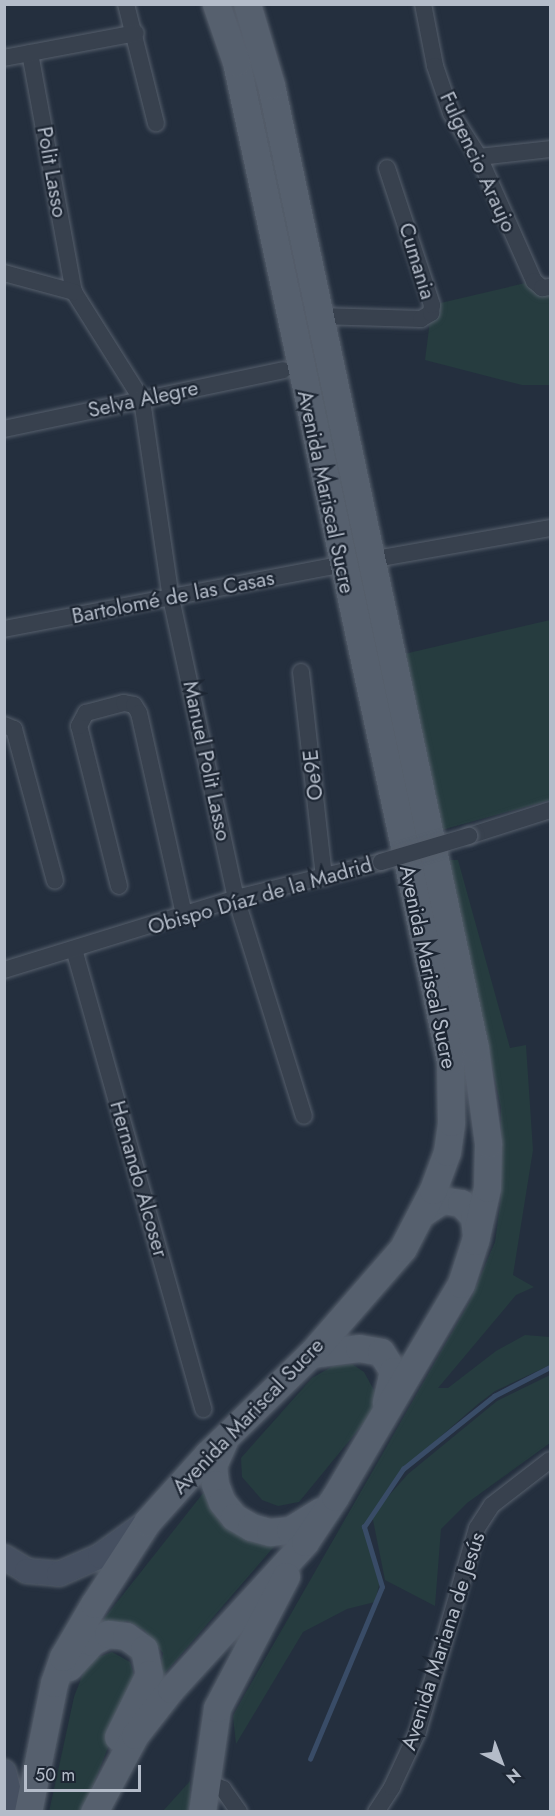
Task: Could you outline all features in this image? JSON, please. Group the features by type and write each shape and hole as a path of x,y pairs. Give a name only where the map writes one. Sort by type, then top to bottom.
{"main road":[{"name":"Avenida Mariscal Sucre","path":"28,1812 54,1683 77,1633 147,1521 233,1430 311,1354 403,1248 424,1212 447,1152 453,1092 450,1061 236,62 216,4"},
{"name":"Avenida Mariscal Sucre","path":"92,1812 135,1735 171,1689 305,1542 335,1497 461,1284 476,1241 487,1188 488,1143 475,1048 318,316 271,84 247,4"},
{"path":"424,1212 442,1200 461,1203 474,1217 476,1241"},
{"path":"311,1354 358,1348 381,1352 393,1371 384,1414"},
{"path":"233,1430 213,1465 218,1493 234,1517 251,1527 270,1532 290,1530 308,1522 335,1497"},
{"path":"202,1812 204,1781 217,1708 305,1542"},
{"path":"54,1683 92,1642 108,1634 135,1640 149,1659 143,1690 105,1765 92,1812"}],"street":[{"path":"126,4 136,33 156,123"},
{"name":"Fulgencio Araujo","path":"423,4 435,66 451,113 479,157 534,281 542,288 550,287"},
{"path":"4,58 136,33"},
{"name":"Polit Lasso","path":"30,53 74,292 142,400"},
{"path":"479,157 550,149"},
{"name":"Cumania","path":"318,316 421,320 431,313 432,305 387,168"},
{"path":"4,273 74,292"},
{"name":"Selva Alegre","path":"4,429 283,370"},
{"name":"Manuel Polit Lasso","path":"142,400 171,598 236,898 304,1116"},
{"path":"370,560 550,528"},
{"name":"Bartolomé de las Casas","path":"4,629 342,565"},
{"name":"Oe9E","path":"301,672 324,878"},
{"path":"119,886 79,726 86,713 124,703 134,705 139,713 184,915"},
{"path":"4,725 14,729 55,881"},
{"name":"Obispo Díaz de la Madrid","path":"4,970 236,898 324,878 550,810"},
{"name":"Hernando Alcoser","path":"74,950 203,1409"},
{"name":"Avenida Mariana de Jesús","path":"376,1812 392,1787 418,1731 477,1528 492,1505 550,1460"},
{"path":"4,1557 27,1571 59,1574 100,1556 147,1521"},
{"path":"4,1772 14,1812"},
{"path":"204,1781 223,1789 239,1812"}],"green space":[{"path":"534,281 550,287 550,385 522,385 425,360 432,305"},
{"path":"550,620 550,800 438,831 400,655"},
{"path":"446,860 458,860 510,1048 526,1045 533,1150 513,1275 534,1287 516,1295 438,1388 448,1388 496,1351 525,1335 550,1337 550,1365 495,1391 478,1404 403,1469 377,1509 408,1474 497,1401 550,1375 550,1443 467,1503 441,1529 435,1606 385,1580 372,1515 364,1527 380,1581 375,1602 347,1609 303,1632 236,1744 233,1716 470,1301 495,1242 501,1198 501,1107"},
{"path":"352,1364 364,1372 375,1392 372,1413 299,1502 278,1506 262,1500 242,1477 241,1458 312,1378 333,1366"},
{"path":"208,1487 211,1509 222,1524 233,1532 278,1542 159,1680 163,1653 144,1630 127,1621 95,1630"},
{"path":"112,1652 130,1662 135,1679 83,1811 49,1812 74,1697 84,1671 93,1659"},
{"path":"190,1781 190,1811 163,1811"}],"waterway":[{"path":"310,1759 382,1587 364,1527 403,1469 494,1396 550,1367"}]}
